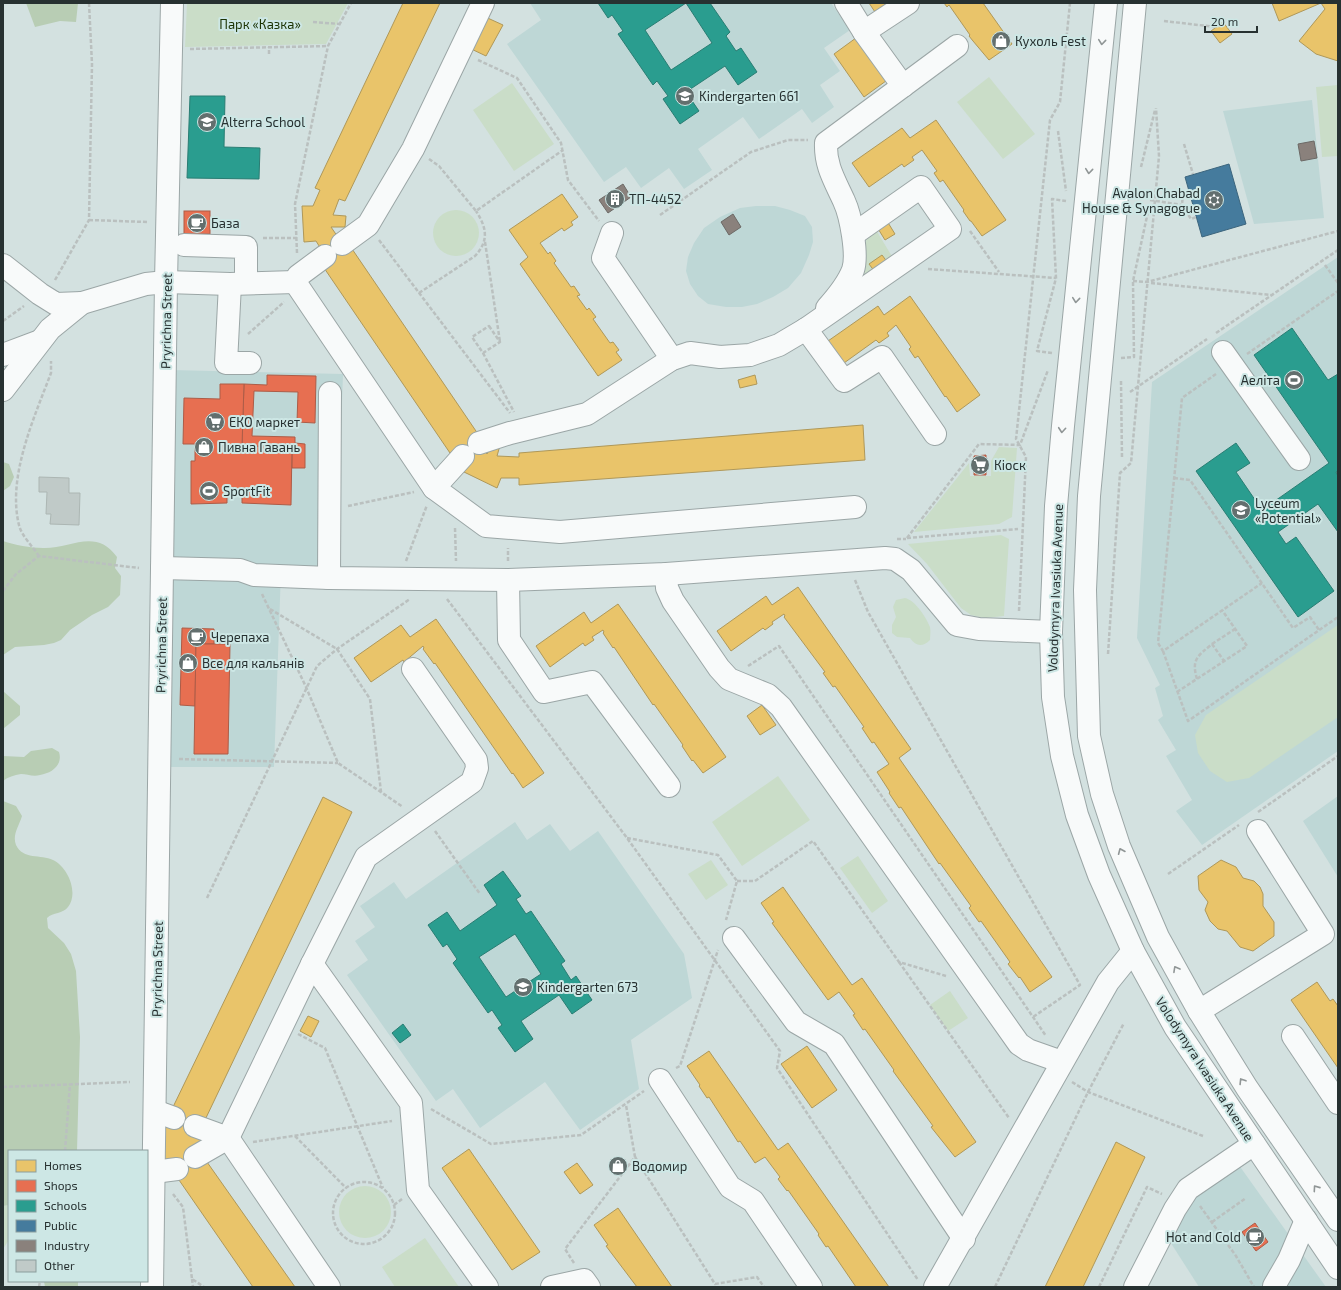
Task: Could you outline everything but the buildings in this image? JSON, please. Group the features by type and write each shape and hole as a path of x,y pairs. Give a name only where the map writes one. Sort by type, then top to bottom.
{"main road":[{"name":"Pryrichna Street","path":"152,1287 154,1172 164,1114 162,568 172,3"},
{"path":"3,265 56,304 82,303 146,284 166,282 238,284 297,282 334,250 368,225 413,149 483,3"},
{"path":"846,3 864,32 903,86"},
{"path":"864,32 908,3"},
{"name":"Volodymyra Ivasiuka Avenue","path":"1106,3 1056,506 1051,632 1053,697 1062,756 1077,815 1099,875 1133,951 1175,1026 1338,1268"},
{"name":"Volodymyra Ivasiuka Avenue","path":"1135,3 1089,496 1085,590 1089,736 1102,794 1119,846 1158,937 1199,1011 1247,1088 1337,1215"},
{"path":"806,329 834,300 853,269 854,234 845,202 830,173 825,157 826,143 957,46"},
{"path":"434,488 471,450 510,432 524,430 587,414 672,359 690,353 720,357 750,355 779,345 806,329 950,229 921,187 854,234"},
{"path":"611,235 603,258 672,359"},
{"path":"184,245 246,247 238,284 226,363 250,363"},
{"path":"297,282 434,488 486,526 560,532 855,507"},
{"path":"3,390 45,350 50,329 82,303"},
{"path":"806,329 844,382 882,357 935,434"},
{"path":"1219,347 1299,459"},
{"path":"3,355 45,350"},
{"path":"329,578 330,393"},
{"path":"162,568 240,570 254,575 329,578 508,580 666,574 871,558 895,559 911,570 957,625 979,629 1051,632"},
{"path":"666,574 667,588 673,601 719,668 729,679 768,695 781,707 1019,1044 1028,1050 1060,1065"},
{"path":"508,580 509,640 544,692 592,682 669,786"},
{"path":"195,1157 230,1142 282,1026 366,857 472,782 477,768 476,760 413,669"},
{"path":"1199,1011 1324,934 1247,829"},
{"path":"726,936 796,1022 834,1044 964,1239"},
{"path":"935,1287 1022,1137 1060,1065 1108,982 1133,951"},
{"path":"312,964 411,1103 418,1190 488,1287"},
{"path":"1293,1036 1338,1103"},
{"path":"660,1080 730,1187 753,1201 811,1287"},
{"path":"195,1126 230,1142 329,1287"},
{"path":"1135,1287 1175,1209 1188,1189 1254,1144"},
{"path":"154,1172 177,1169"},
{"path":"1261,1286 1289,1260 1306,1220"},
{"path":"552,1287 584,1280 589,1287"}],"path":[{"path":"51,301 51,287 89,220 92,64 89,3"},
{"path":"227,353 297,282 295,204 328,46 351,3"},
{"path":"1018,630 1026,457 1016,439 1050,120 1060,102 1070,3"},
{"path":"1164,21 1216,27"},
{"path":"313,22 340,24"},
{"path":"182,49 328,46"},
{"path":"269,47 269,54"},
{"path":"459,51 517,78 562,143 568,180 611,235"},
{"path":"1108,654 1120,473 1131,463 1159,156 1156,108 1141,168"},
{"path":"1051,360 1054,353 1037,351 1056,278 1052,199 1067,201 1058,130"},
{"path":"660,215 751,152 788,140 806,139 826,143"},
{"path":"1184,144 1193,174"},
{"path":"413,149 439,166 484,224 486,233 485,242 500,342"},
{"path":"476,212 563,150"},
{"path":"1189,192 1183,193 1182,205 1191,219 1196,217"},
{"path":"1150,200 1182,205"},
{"path":"1121,366 1121,358 1134,357 1133,281 1149,207 1131,206"},
{"path":"89,220 147,222"},
{"path":"950,229 962,220 1000,272"},
{"path":"368,225 524,430"},
{"path":"1147,282 1338,231"},
{"path":"258,238 297,238"},
{"path":"419,293 475,256 481,250 485,242"},
{"path":"1338,250 1272,295 1219,347 1182,398 1158,643 1163,651 1188,721 1338,617"},
{"path":"1325,265 1338,283"},
{"path":"925,268 1000,272 1056,278"},
{"path":"1133,281 1272,295"},
{"path":"1130,392 1219,347 1338,291"},
{"path":"500,342 489,326 472,337 483,353 524,430"},
{"path":"483,353 500,342"},
{"path":"39,556 19,526 17,498 22,451 51,373 45,350"},
{"path":"1020,445 1049,367"},
{"path":"1121,374 1122,458"},
{"path":"1018,529 907,538 979,444 1020,445"},
{"path":"1174,478 1190,480 1293,628 1310,617 1319,630"},
{"path":"330,510 434,488"},
{"path":"404,566 434,488"},
{"path":"454,502 456,567"},
{"path":"3,591 16,574 39,556 139,568"},
{"path":"853,574 868,612 1080,985 1033,1017"},
{"path":"432,580 627,838 716,959 780,1052 777,1068 922,1287"},
{"path":"1163,651 1262,583"},
{"path":"261,590 306,687 338,763"},
{"path":"207,898 317,666 337,649 417,594"},
{"path":"269,609 337,649 370,699 381,792"},
{"path":"1177,692 1247,646 1222,610"},
{"path":"1197,679 1194,668 1197,657 1212,644 1236,629"},
{"path":"1212,644 1224,661"},
{"path":"729,679 779,646 1033,1017 1060,1065 1088,1092 1203,1136"},
{"path":"171,759 338,763 433,827 480,894"},
{"path":"427,1107 491,1144 581,1135 680,1066 716,959 726,936 737,881 718,855 627,838"},
{"path":"737,881 755,881 813,841 1022,1137"},
{"path":"899,962 977,985"},
{"path":"995,1287 1088,1092 1124,1023"},
{"path":"282,1026 325,1048 383,1188"},
{"path":"3,1086 130,1082"},
{"path":"65,1150 70,1084"},
{"path":"626,1104 635,1157 714,1284 757,1277 764,1287"},
{"path":"230,1142 295,1136 395,1120"},
{"path":"295,1136 346,1188"},
{"path":"565,1249 635,1157"},
{"path":"363,1182 374,1183 383,1188 390,1195 394,1205 395,1216 393,1225 387,1233 380,1239 370,1243 361,1243 351,1240 343,1235 337,1227 334,1218 334,1208 337,1198 346,1188 363,1182"},
{"path":"1099,1287 1147,1187 1163,1194"},
{"path":"1188,1189 1236,1256 1261,1286"},
{"path":"170,1190 183,1207 193,1287"},
{"path":"1212,1222 1246,1198"},
{"path":"192,1278 204,1287"}],"shaded area":[{"name":"Kindergarten 661","path":"530,3 831,3 850,30 824,48 840,71 820,85 834,107 812,123 802,109 759,139 743,117 698,149 712,170 684,189 669,168 641,188 626,167 604,182 507,44 541,20"},
{"path":"1312,100 1324,218 1254,224 1223,111"},
{"path":"775,206 805,216 812,227 813,242 801,273 788,288 757,304 742,307 726,307 708,304 698,296 690,284 686,271 688,257 694,243 704,228 720,217 740,208"},
{"name":"Lyceum «Potential»","path":"1338,257 1338,751 1202,845 1176,811 1192,800 1166,756 1176,750 1158,720 1163,716 1155,688 1160,685 1137,638 1152,382"},
{"path":"170,370 343,374 336,570 281,571 274,767 166,767"},
{"path":"1338,796 1338,877 1303,821"},
{"name":"Kindergarten 673","path":"515,822 527,840 550,824 570,851 598,831 684,954 692,998 631,1040 639,1089 580,1130 545,1082 480,1128 453,1089 436,1101 347,975 368,960 355,941 375,927 360,906 394,882 406,899"},
{"path":"1236,1161 1326,1287 1199,1287 1167,1237 1188,1193"}],"green space":[{"path":"26,3 78,3 76,22 60,21 35,27"},
{"name":"Парк «Казка»","path":"187,3 348,3 326,44 185,47"},
{"path":"989,77 1035,134 1003,159 957,102"},
{"path":"512,83 554,144 514,171 473,110"},
{"path":"1338,85 1338,156 1322,157 1316,87"},
{"path":"456,210 469,214 475,220 479,233 475,246 469,252 456,256 443,252 437,246 433,233 437,220 443,214"},
{"path":"873,225 896,263 863,285 867,229"},
{"path":"999,447 1017,448 1012,517 999,524 914,532 969,463 970,476 991,476 991,461"},
{"path":"3,462 9,464 14,477 10,486 3,491"},
{"path":"1001,535 1009,539 1004,616 985,618 971,615 961,608 927,564 908,544"},
{"path":"3,541 23,546 43,548 91,541 100,543 109,548 117,557 115,568 121,576 120,595 108,607 92,615 70,630 61,640 44,645 15,647 3,655"},
{"path":"905,598 909,599 916,605 930,627 930,640 925,644 917,644 910,638 897,637 892,633 892,625 896,617 893,607 896,600"},
{"path":"1338,625 1338,717 1249,778 1227,782 1210,771 1198,753 1195,735 1206,715"},
{"path":"3,691 20,706 20,715 3,729"},
{"path":"52,748 59,752 60,757 56,768 37,776 21,774 9,777 3,781 3,756 24,757 31,751"},
{"path":"778,776 810,820 742,866 712,822"},
{"path":"3,801 16,806 22,816 16,830 15,838 16,845 19,850 28,855 48,858 58,863 67,874 70,881 72,895 68,907 63,911 47,918 48,928 64,943 71,954 76,971 80,1037 77,1150 8,1150 8,1205 3,1206"},
{"path":"858,856 888,901 872,913 840,868"},
{"path":"711,860 728,885 706,900 688,874"},
{"path":"950,991 968,1018 948,1031 930,1005"},
{"path":"360,1186 370,1186 384,1193 391,1207 391,1217 384,1231 370,1238 360,1238 350,1234 343,1227 339,1217 339,1207 343,1197 350,1190"},
{"path":"8,1205 8,1242 3,1249 3,1206"},
{"path":"425,1238 459,1287 395,1287 382,1267"},
{"path":"44,1282 78,1282 78,1287 45,1287"}],"place":[{"name":"Кухоль Fest","path":"1001,41"},
{"name":"Kindergarten 661","path":"685,96"},
{"name":"Alterra School","path":"207,122"},
{"name":"ТП-4452","path":"615,199"},
{"name":"Avalon Chabad House & Synagogue","path":"1214,200"},
{"name":"База","path":"197,223"},
{"name":"Аеліта","path":"1294,380"},
{"name":"ЕКО маркет","path":"215,422"},
{"name":"Пивна Гавань","path":"204,447"},
{"name":"Кіоск","path":"980,465"},
{"name":"SportFit","path":"209,491"},
{"name":"Lyceum «Potential»","path":"1241,510"},
{"name":"Черепаха","path":"197,637"},
{"name":"Все для кальянів","path":"188,663"},
{"name":"Kindergarten 673","path":"523,987"},
{"name":"Водомир","path":"618,1166"},
{"name":"Hot and Cold","path":"1255,1237"}]}
